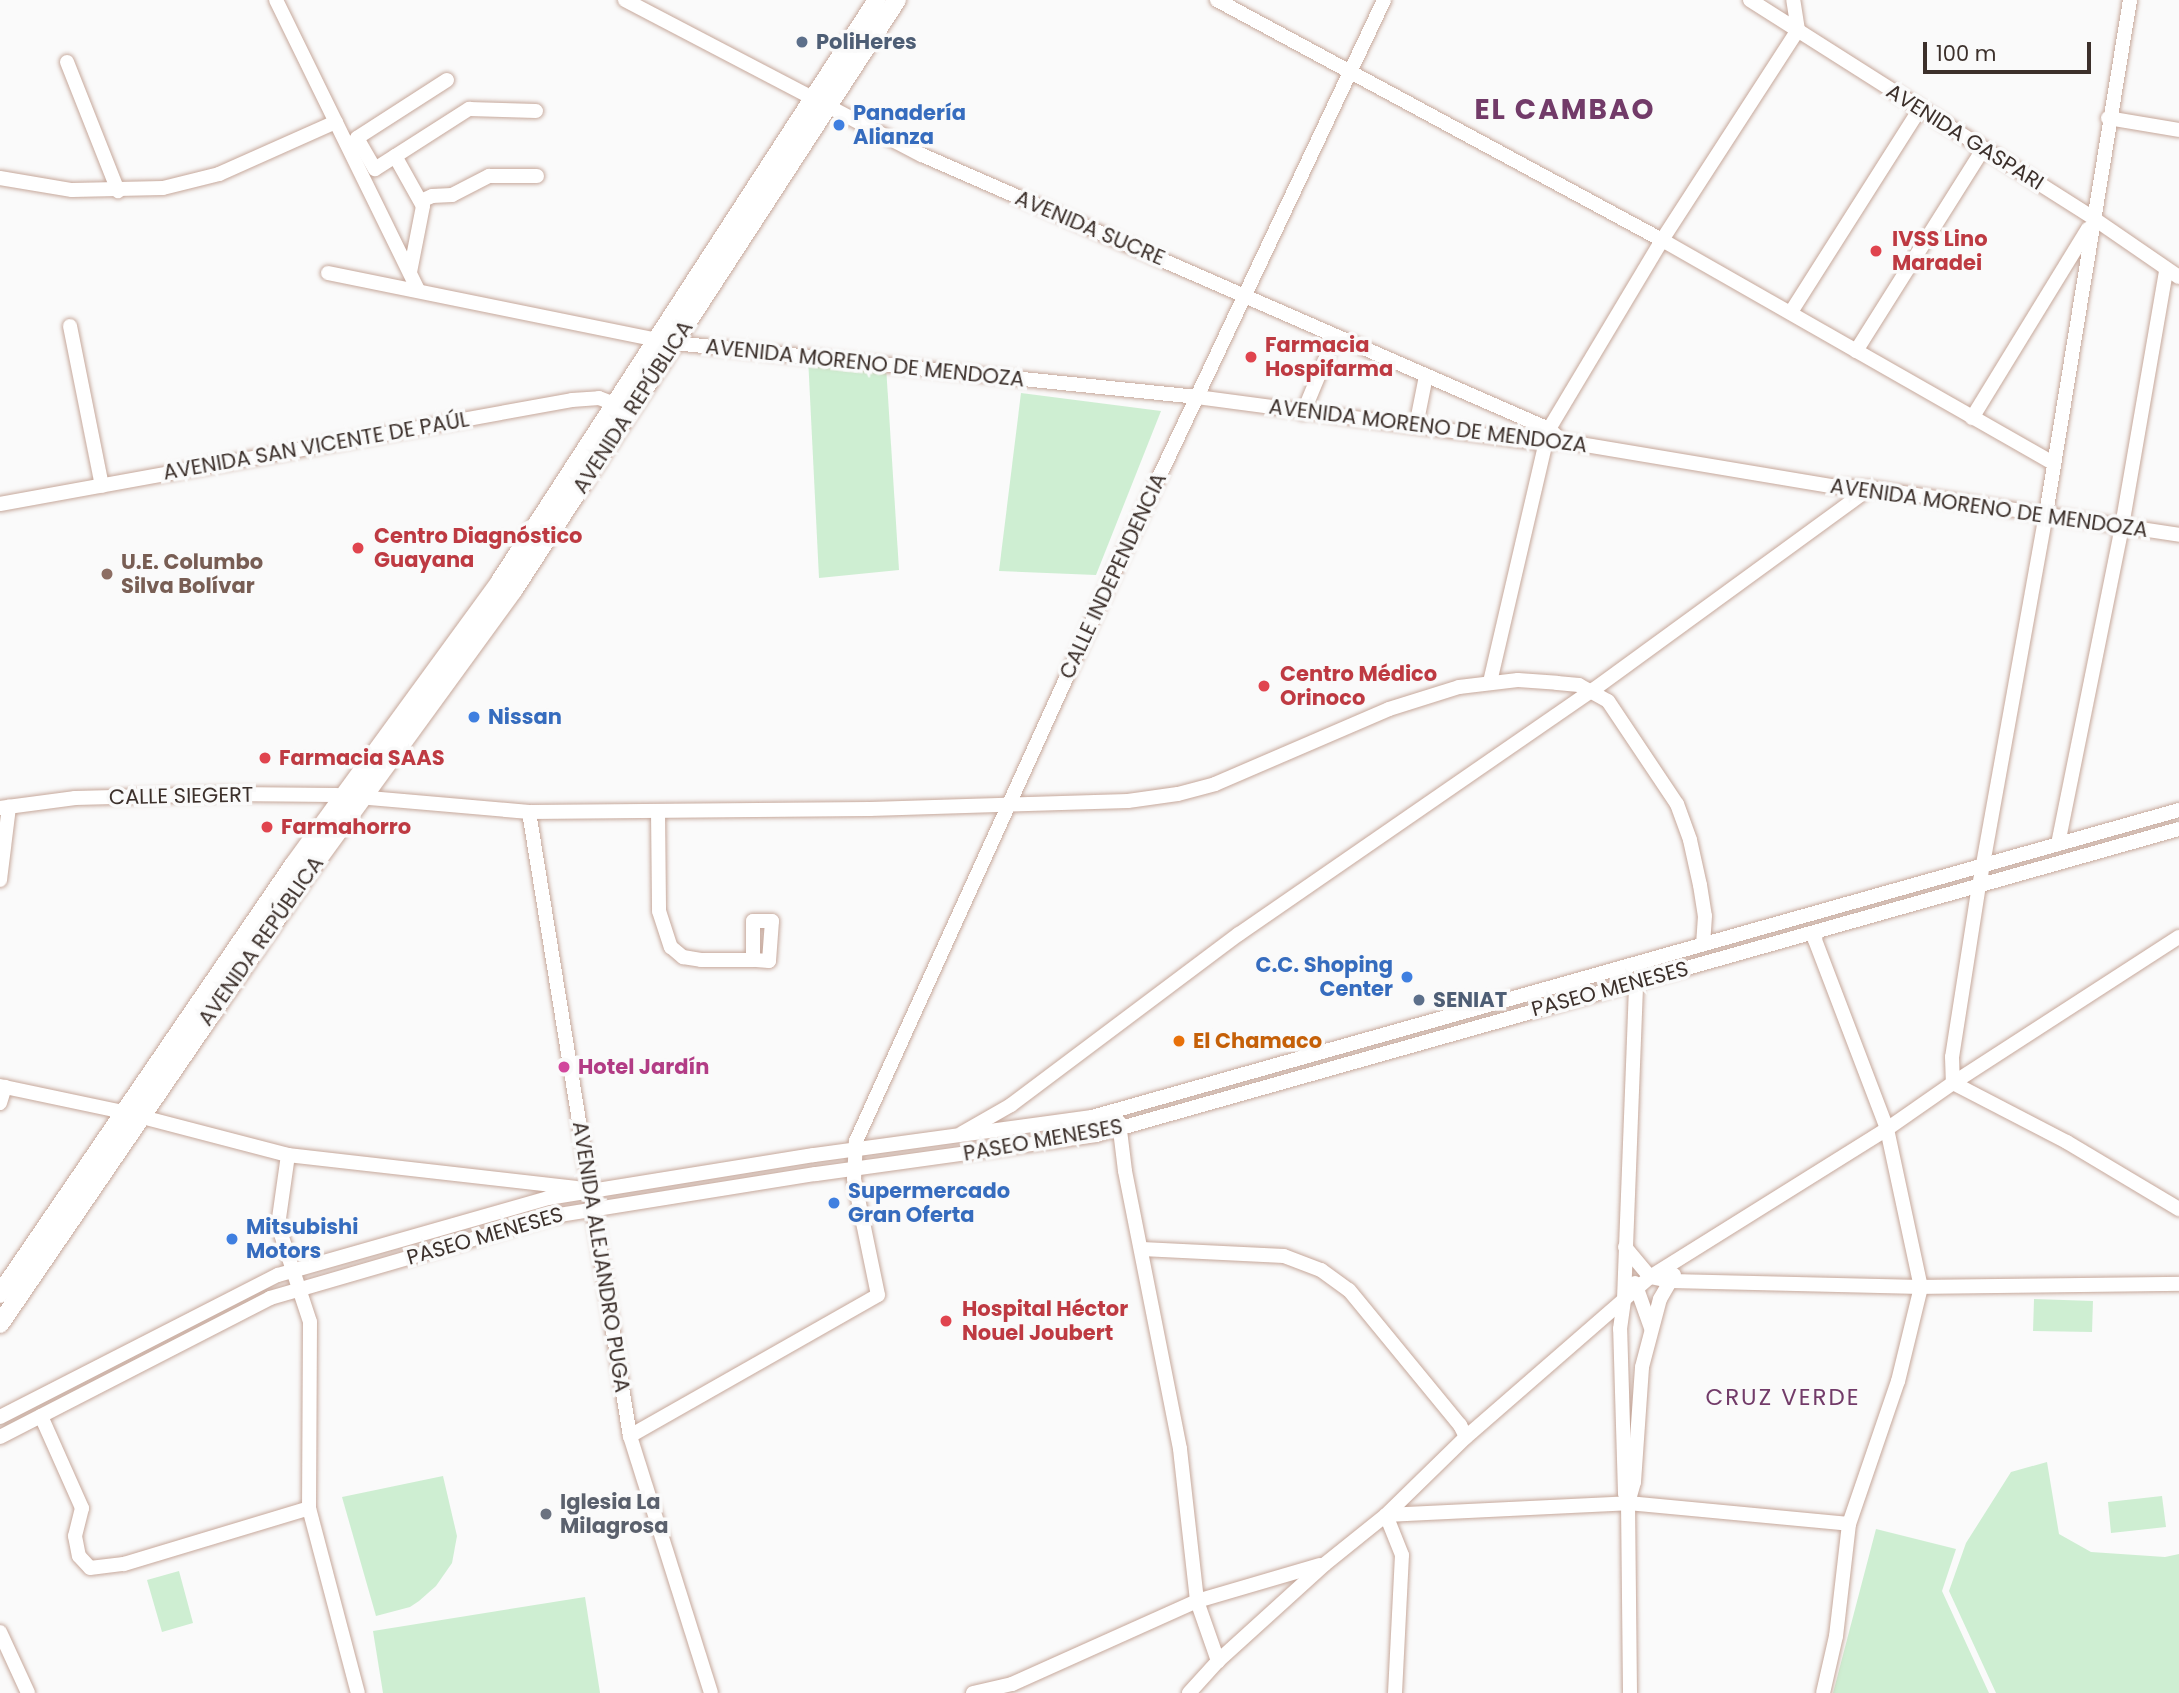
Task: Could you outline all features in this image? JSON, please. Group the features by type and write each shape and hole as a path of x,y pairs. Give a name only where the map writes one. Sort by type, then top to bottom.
{"main road":[{"name":"AVENIDA REPÚBLICA","path":"0,1324 131,1114 344,796 622,408 820,102 877,0"},
{"name":"AVENIDA REPÚBLICA","path":"820,102 897,0"},
{"name":"AVENIDA REPÚBLICA","path":"0,1294 513,591 622,408"}],"street":[{"path":"276,0 418,290"},
{"name":"AVENIDA SUCRE","path":"625,0 922,156 1246,295 1426,376 1546,436"},
{"path":"1217,0 1662,240 2054,464"},
{"name":"CALLE INDEPENDENCIA","path":"854,1159 862,1126 1008,804 1348,72 1384,0"},
{"name":"AVENIDA GASPARI","path":"1750,0 2094,218 2173,274"},
{"path":"1490,682 1546,436 1662,240 1798,30 1793,0"},
{"path":"1953,1083 1952,1056 1979,885 2046,514 2108,118 2130,0"},
{"path":"67,62 118,191"},
{"path":"447,80 358,138 375,169 469,109 536,111"},
{"path":"1791,312 1920,109"},
{"path":"2108,118 2179,130"},
{"path":"0,178 47,188 118,191 178,185 219,174 336,122"},
{"path":"1856,351 1983,149"},
{"path":"395,156 423,206 410,272"},
{"path":"421,201 432,196 452,195 489,176 537,176"},
{"path":"1972,418 2094,218"},
{"name":"AVENIDA MORENO DE MENDOZA","path":"328,273 665,342 1197,397 1416,426 1546,436 1562,441 1819,484 1870,488 2179,535"},
{"path":"2058,844 2173,274"},
{"path":"70,326 102,486"},
{"path":"1303,413 1335,336"},
{"path":"1416,426 1426,376"},
{"name":"AVENIDA SAN VICENTE DE PAÚL","path":"0,505 572,400 599,398 622,408"},
{"path":"956,1137 1011,1105 1239,934 1593,690 1870,488"},
{"name":"CALLE SIEGERT","path":"5,807 75,798 229,794 344,796 529,812 1128,801 1178,794 1215,784 1411,702 1459,687 1490,682 1557,683 1579,685 1593,690"},
{"path":"1593,690 1608,701 1624,721 1677,804 1690,840 1700,885 1705,916 1703,944"},
{"path":"0,880 5,807"},
{"name":"PASEO MENESES","path":"0,1437 256,1305 299,1288 553,1216 956,1137 1062,1123 1118,1111 2179,810"},
{"path":"658,811 659,911 671,947 682,957 701,960 753,960"},
{"name":"AVENIDA ALEJANDRO PUGA","path":"529,812 630,1436 711,1693"},
{"name":"PASEO MENESES","path":"0,1417 248,1288 295,1271 548,1198 591,1189 854,1159 1064,1141 1119,1129 2179,829"},
{"path":"1816,933 1815,940 1887,1129 1921,1287 1898,1381 1849,1524 1836,1636 1823,1693"},
{"path":"1189,1693 1218,1661 1325,1564 1386,1515 1466,1437 1650,1277 1887,1129 1953,1083 2179,937"},
{"path":"1630,1693 1628,1503 1625,1493 1620,1329 1624,1299 1636,981"},
{"path":"1953,1083 2067,1142 2179,1209"},
{"path":"0,1103 2,1087 131,1114 288,1155 591,1189"},
{"path":"1118,1111 1119,1129 1180,1449 1197,1601 1218,1661"},
{"path":"288,1155 278,1225 310,1322 309,1508 358,1693"},
{"path":"630,1436 878,1295 854,1159"},
{"path":"1625,1247 1650,1277 1671,1281 1921,1287 2179,1284"},
{"path":"1625,1247 1636,1289 1651,1328"},
{"path":"1142,1249 1284,1256 1321,1270 1349,1290 1460,1425 1466,1437"},
{"path":"1628,1503 1634,1482 1642,1367 1651,1328 1660,1300 1688,1253"},
{"path":"1688,1253 1686,1269 1705,1282"},
{"path":"1620,1329 1634,1314 1651,1328"},
{"path":"41,1416 82,1508 75,1536 79,1556 90,1568 124,1564 309,1508"},
{"path":"1386,1515 1628,1503 1849,1524"},
{"path":"1386,1515 1402,1555 1395,1693"},
{"path":"973,1693 1012,1684 1197,1601 1325,1564"},
{"path":"0,1632 28,1693"}],"green space":[{"path":"808,357 886,366 899,570 819,578"},
{"path":"1021,393 1161,411 1096,575 999,571"},
{"path":"2034,1299 2093,1301 2092,1332 2033,1331"},
{"path":"2047,1462 2059,1534 2091,1552 2165,1557 2179,1554 2179,1693 1996,1693 1949,1591 1966,1543 2011,1472"},
{"path":"443,1476 457,1536 452,1563 436,1586 419,1601 410,1607 376,1616 342,1497"},
{"path":"2162,1496 2166,1527 2111,1533 2108,1502"},
{"path":"1876,1529 1956,1549 1942,1591 1989,1693 1833,1693"},
{"path":"179,1571 193,1623 162,1632 147,1580"},
{"path":"585,1597 600,1693 383,1693 373,1631"}],"place":[{"name":"PoliHeres","path":"802,42"},
{"name":"Panadería Alianza","path":"839,125"},
{"name":"IVSS Lino Maradei","path":"1876,251"},
{"name":"Farmacia Hospifarma","path":"1251,357"},
{"name":"Centro Diagnóstico Guayana","path":"358,548"},
{"name":"U.E. Columbo Silva Bolívar","path":"107,574"},
{"name":"Centro Médico Orinoco","path":"1264,686"},
{"name":"Nissan","path":"474,717"},
{"name":"Farmacia SAAS","path":"265,758"},
{"name":"Farmahorro","path":"267,827"},
{"name":"C.C. Shoping Center","path":"1407,977"},
{"name":"SENIAT","path":"1419,1000"},
{"name":"El Chamaco","path":"1179,1041"},
{"name":"Hotel Jardín","path":"564,1067"},
{"name":"Supermercado Gran Oferta","path":"834,1203"},
{"name":"Mitsubishi Motors","path":"232,1239"},
{"name":"Hospital Héctor Nouel Joubert","path":"946,1321"},
{"name":"Iglesia La Milagrosa","path":"546,1514"}],"district":[{"name":"EL CAMBAO","path":"1565,110"},
{"name":"CRUZ VERDE","path":"1783,1397"}]}
